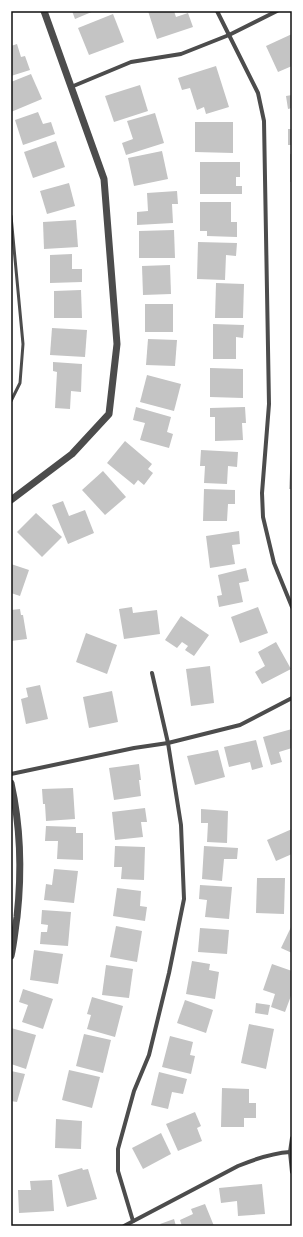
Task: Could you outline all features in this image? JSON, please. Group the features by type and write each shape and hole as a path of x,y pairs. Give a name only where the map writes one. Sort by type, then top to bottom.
{"street":[{"path":"11,500 72,454 109,414 116,344 104,179 44,11"},
{"path":"217,11 258,93 264,121 269,404 262,492 263,517 274,563 292,607"},
{"path":"71,88 131,62 181,54 229,35 277,11"},
{"path":"133,1221 118,1171 118,1149 134,1091 149,1055 169,973 184,899 181,825 168,743 152,672"},
{"path":"11,774 134,748 168,743 240,725 292,698"},
{"path":"11,783 17,809 19,832 20,888 11,956"},
{"path":"292,1138 290,1152 292,1172"},
{"path":"124,1226 238,1166 257,1158 279,1152 290,1152"}],"lane":[{"path":"11,216 23,344 20,383 11,402"}],"building":[{"path":"72,11 94,11 75,19"},
{"path":"148,11 174,11 176,17 188,13 193,27 157,39"},
{"path":"113,14 124,42 89,55 78,28"},
{"path":"292,34 292,66 278,72 266,46"},
{"path":"17,44 21,57 25,56 30,70 11,76 11,46"},
{"path":"216,66 229,107 206,114 204,107 197,110 190,88 182,90 178,78"},
{"path":"31,74 42,99 11,112 11,82"},
{"path":"140,85 148,111 114,122 105,96"},
{"path":"292,95 292,108 288,109 286,96"},
{"path":"38,112 43,124 51,122 55,134 23,145 15,120"},
{"path":"155,113 164,143 126,155 122,143 133,139 127,121"},
{"path":"195,122 233,122 233,153 195,152"},
{"path":"288,129 292,129 292,145 288,145"},
{"path":"56,141 65,167 33,178 24,152"},
{"path":"162,151 168,179 134,186 128,158"},
{"path":"290,154 292,154 292,182 290,182"},
{"path":"200,162 240,162 240,177 236,177 236,186 242,186 242,194 200,194"},
{"path":"69,183 75,206 47,214 40,191"},
{"path":"177,191 178,204 172,204 173,223 137,225 137,212 148,211 147,193"},
{"path":"200,202 231,202 231,222 237,222 237,237 207,236 207,231 200,231"},
{"path":"76,220 78,247 44,249 43,222"},
{"path":"174,230 175,258 139,258 139,231"},
{"path":"198,242 237,243 236,256 226,255 225,280 197,279"},
{"path":"72,254 72,269 82,269 82,282 50,283 50,255"},
{"path":"170,265 171,294 143,295 142,266"},
{"path":"216,283 244,284 243,318 215,318"},
{"path":"81,290 82,318 54,318 54,291"},
{"path":"145,304 173,304 173,332 145,332"},
{"path":"213,324 244,325 243,338 236,337 236,359 213,359"},
{"path":"52,328 87,330 85,357 50,355"},
{"path":"148,339 177,340 175,366 146,365"},
{"path":"53,362 82,364 81,392 71,391 70,409 55,408 57,372 53,371"},
{"path":"210,368 243,369 243,398 210,397"},
{"path":"147,375 181,384 174,411 140,402"},
{"path":"136,407 171,417 167,432 173,434 169,448 140,440 145,423 133,420"},
{"path":"245,407 246,423 242,423 243,440 215,441 215,417 210,417 210,408"},
{"path":"125,441 152,464 148,469 153,473 144,485 138,480 134,485 107,463"},
{"path":"201,450 238,452 237,467 228,466 227,484 204,483 205,466 200,466"},
{"path":"291,454 292,489 289,489"},
{"path":"103,471 126,497 105,515 82,490"},
{"path":"204,489 235,490 235,504 228,504 227,521 203,521"},
{"path":"63,501 69,516 85,510 94,533 68,544 52,505"},
{"path":"36,513 62,537 42,557 17,532"},
{"path":"239,531 240,544 232,545 235,564 210,568 206,536"},
{"path":"11,564 29,570 20,596 11,593"},
{"path":"246,568 249,581 239,583 243,602 219,607 217,596 222,595 218,575"},
{"path":"132,607 133,613 157,610 160,634 124,639 119,609"},
{"path":"258,607 268,633 240,643 231,617"},
{"path":"20,609 21,615 23,615 27,639 11,641 11,610"},
{"path":"181,616 209,635 194,656 185,650 188,646 182,642 177,648 165,640"},
{"path":"86,633 117,645 107,674 76,662"},
{"path":"276,642 291,669 262,684 255,672 265,666 258,652"},
{"path":"210,666 214,703 191,706 186,669"},
{"path":"40,685 48,719 26,724 21,699 28,697 26,688"},
{"path":"112,691 118,722 89,728 83,697"},
{"path":"292,729 292,748 279,752 282,762 271,765 263,737"},
{"path":"256,740 263,767 252,770 250,762 229,767 224,747"},
{"path":"218,750 225,777 195,785 187,756"},
{"path":"139,764 141,796 114,800 109,768"},
{"path":"73,788 75,819 46,821 42,789"},
{"path":"145,808 147,822 141,822 143,837 115,840 112,812"},
{"path":"201,809 228,811 227,843 207,842 208,823 201,823"},
{"path":"46,826 76,827 76,833 83,833 83,860 57,859 58,841 45,841"},
{"path":"292,829 292,854 276,861 267,840"},
{"path":"115,846 145,847 144,880 121,879 122,867 114,867"},
{"path":"204,846 238,848 237,859 224,859 222,881 202,879"},
{"path":"54,869 78,871 74,903 44,900 46,884 52,885"},
{"path":"257,878 285,878 284,914 256,913"},
{"path":"200,885 232,887 229,919 205,917 207,900 199,899"},
{"path":"117,888 141,891 140,906 147,907 145,921 113,916"},
{"path":"42,910 71,912 68,946 40,944 41,932 47,932 48,925 41,924"},
{"path":"292,925 292,953 281,948"},
{"path":"116,926 142,931 137,962 110,957"},
{"path":"200,928 229,930 227,954 198,952"},
{"path":"34,950 63,954 58,984 30,980"},
{"path":"192,961 210,964 209,970 219,972 215,999 186,994"},
{"path":"272,964 292,971 292,993 285,1012 271,1007 275,994 263,990"},
{"path":"106,965 133,969 129,998 102,995"},
{"path":"23,989 53,999 43,1029 22,1022 28,1005 19,1002"},
{"path":"92,997 123,1006 115,1037 87,1029 91,1015 87,1014"},
{"path":"185,1000 213,1010 206,1033 177,1023"},
{"path":"256,1003 270,1005 268,1015 255,1013"},
{"path":"249,1024 274,1029 266,1069 241,1063"},
{"path":"11,1028 36,1035 26,1069 11,1064"},
{"path":"84,1034 111,1040 103,1073 76,1066"},
{"path":"170,1036 193,1042 190,1055 195,1056 191,1074 162,1067"},
{"path":"69,1070 100,1077 92,1108 62,1100"},
{"path":"11,1071 25,1074 17,1102 11,1101"},
{"path":"159,1072 187,1079 183,1094 172,1092 168,1109 151,1105"},
{"path":"222,1088 249,1089 249,1103 256,1103 256,1118 244,1118 244,1127 221,1127"},
{"path":"195,1112 201,1126 197,1128 202,1141 178,1151 166,1124"},
{"path":"56,1119 82,1121 81,1149 55,1148"},
{"path":"161,1133 171,1154 143,1169 132,1148"},
{"path":"82,1168 83,1170 88,1169 97,1199 67,1207 58,1175"},
{"path":"52,1180 54,1211 19,1213 18,1190 31,1190 30,1181"},
{"path":"262,1184 265,1214 238,1216 237,1201 221,1203 219,1188"},
{"path":"205,1204 214,1226 182,1226 180,1220 193,1214 191,1209"},
{"path":"174,1219 176,1226 161,1226 160,1224"}]}
